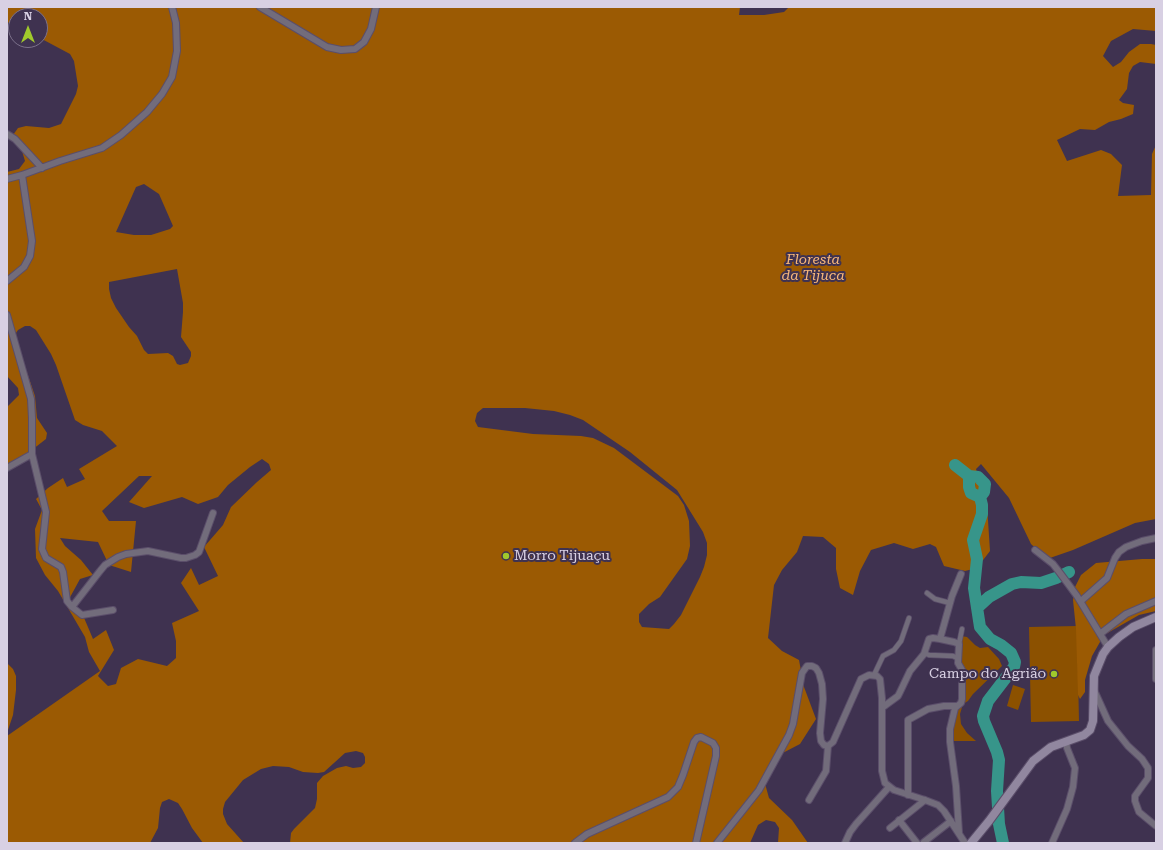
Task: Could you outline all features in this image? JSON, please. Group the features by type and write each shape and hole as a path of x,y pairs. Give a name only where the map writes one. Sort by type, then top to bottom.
{"main road":[{"path":"971,843 1033,761 1051,747 1084,735 1091,727 1093,722 1092,687 1095,670 1103,654 1108,647 1133,627 1156,617"}],"street":[{"path":"7,179 102,148 121,136 147,112 162,94 172,77 176,50 176,23 172,7"},
{"path":"260,7 327,47 341,50 355,49 364,42 371,29 376,7"},
{"path":"7,134 15,139 42,168"},
{"path":"7,281 24,267 30,256 32,241 22,175"},
{"path":"7,315 31,399 32,454 46,512 42,549 46,558 61,567 67,601 72,607 82,615 113,610"},
{"path":"7,468 32,454"},
{"path":"72,607 100,571 109,562 118,557 126,554 148,551 180,558 195,555 199,552 213,513"},
{"path":"1081,602 1107,578 1119,552 1142,541 1156,538"},
{"path":"1035,550 1053,564 1066,580 1108,647"},
{"path":"940,639 950,603 961,574"},
{"path":"927,594 935,599 950,603"},
{"path":"1100,634 1126,614 1156,601"},
{"path":"874,675 883,656 894,650 901,641 909,618"},
{"path":"959,834 950,729 956,706 962,699 962,670 957,658 962,629"},
{"path":"883,707 898,696 910,671 924,653 930,638 959,644"},
{"path":"1156,650 1156,679"},
{"path":"924,653 929,655 952,656 957,658"},
{"path":"717,843 758,790 789,735 793,724 802,673 807,666 816,668 819,673 823,699 820,733 821,741 824,745 828,746"},
{"path":"809,800 826,771 828,746 833,742 861,679 865,676 874,675 880,679 883,707 882,771 885,783 894,790 938,805 944,811 965,843"},
{"path":"1092,687 1108,721 1128,746 1142,759 1148,768 1148,778 1135,796 1135,800 1139,812 1156,826"},
{"path":"908,795 908,720 928,709 944,706 956,706"},
{"path":"575,843 587,834 668,797 678,787 694,742 697,738 701,737 713,742 716,748 716,756 696,843"},
{"path":"1052,843 1067,809 1074,782 1075,768 1067,748 1066,741"},
{"path":"845,843 856,824 889,787"},
{"path":"890,828 925,800"},
{"path":"900,820 920,842 951,821"}],"shaded area":[{"name":"Campo do Agrião","path":"1077,626 1079,721 1031,722 1029,627"},
{"path":"961,636 967,637 980,648 988,647 999,659 1002,666 973,694 968,701 963,704 960,714 961,724 967,733 976,741 950,741 955,709 961,703 962,670 958,663"},
{"path":"1013,685 1025,689 1018,710 1007,706"}],"green space":[{"name":"Floresta da Tijuca","path":"7,7 740,7 739,15 764,15 784,12 789,7 1156,7 1156,31 1133,29 1111,41 1103,56 1113,67 1121,62 1129,52 1140,44 1156,45 1156,64 1140,62 1133,66 1129,73 1127,89 1119,100 1123,103 1134,105 1133,114 1109,122 1095,130 1080,129 1057,140 1067,161 1101,150 1111,154 1122,165 1118,196 1151,195 1152,154 1156,145 1156,519 1135,523 1073,550 1047,559 1031,544 1009,498 981,464 976,469 987,505 990,551 977,568 965,571 944,566 936,547 930,544 913,549 894,543 871,550 860,571 853,595 840,588 836,569 836,548 823,537 803,536 797,552 782,570 774,585 768,638 782,651 799,660 804,687 816,719 800,744 775,757 764,780 769,798 792,820 808,843 778,843 779,828 775,822 766,820 758,825 750,843 290,843 291,833 315,808 317,799 317,783 323,776 337,768 346,766 353,768 361,767 365,763 363,753 356,751 345,753 324,772 303,772 289,767 273,766 261,769 243,780 225,802 223,814 227,824 244,843 203,843 192,828 178,803 169,799 162,802 158,828 150,843 7,843 7,736 100,671 89,652 85,637 58,591 45,575 36,558 35,529 42,510 36,499 48,488 63,478 67,487 85,479 79,469 117,446 102,431 83,425 75,420 51,354 36,330 30,326 25,326 16,333 17,343 35,396 37,418 47,433 46,439 7,471 7,407 19,395 18,388 7,376 7,172 19,169 25,161 22,151 13,135 18,128 26,126 49,128 61,124 76,94 78,86 74,61 70,54 48,42 48,8 8,8 8,22","holes":["144,184 159,194 173,226 170,229 151,235 134,235 116,232 136,187","177,269 183,303 181,337 191,352 188,363 180,365 177,364 173,356 168,353 148,354 144,350 137,336 116,308 111,298 109,289 109,282","483,408 525,408 554,411 583,420 630,452 677,490 703,532 707,543 707,555 700,577 681,615 669,629 642,627 639,622 639,614 649,604 660,597 687,559 690,546 689,521 684,505 678,496 614,448 593,438 533,434 478,427 475,421 477,413","262,459 269,464 271,470 231,507 223,525 204,547 218,576 199,585 191,568 181,583 199,611 172,623 176,641 176,658 167,666 138,659 121,668 116,684 108,686 98,676 114,650 106,630 93,639 82,613 68,601 80,579 93,575 81,560 65,546 60,538 98,542 109,565 131,572 136,521 109,521 102,511 139,476 152,476 129,502 144,508 182,497 198,504 218,497 228,485"]},
{"path":"1156,559 1156,611 1139,615 1104,635 1092,656 1085,680 1085,692 1080,699 1078,695 1076,629 1073,600 1075,587 1081,575 1096,563"},
{"path":"7,663 13,669 16,676 16,690 13,715 7,733"}],"waterway":[{"path":"955,465 969,476 969,487 971,493 980,497 982,505 982,514 973,540 977,559 974,588 980,627 990,639 1011,653 1015,662 1014,667 988,701 983,716 999,760 997,791 999,824 1003,843"},
{"path":"969,476 978,477 985,484 984,492 980,497"},
{"path":"977,608 989,597 1012,584 1021,582 1041,583 1069,572"}],"place":[{"name":"Morro Tijuaçu","path":"506,556"},
{"name":"Campo do Agrião","path":"1054,674"}]}
